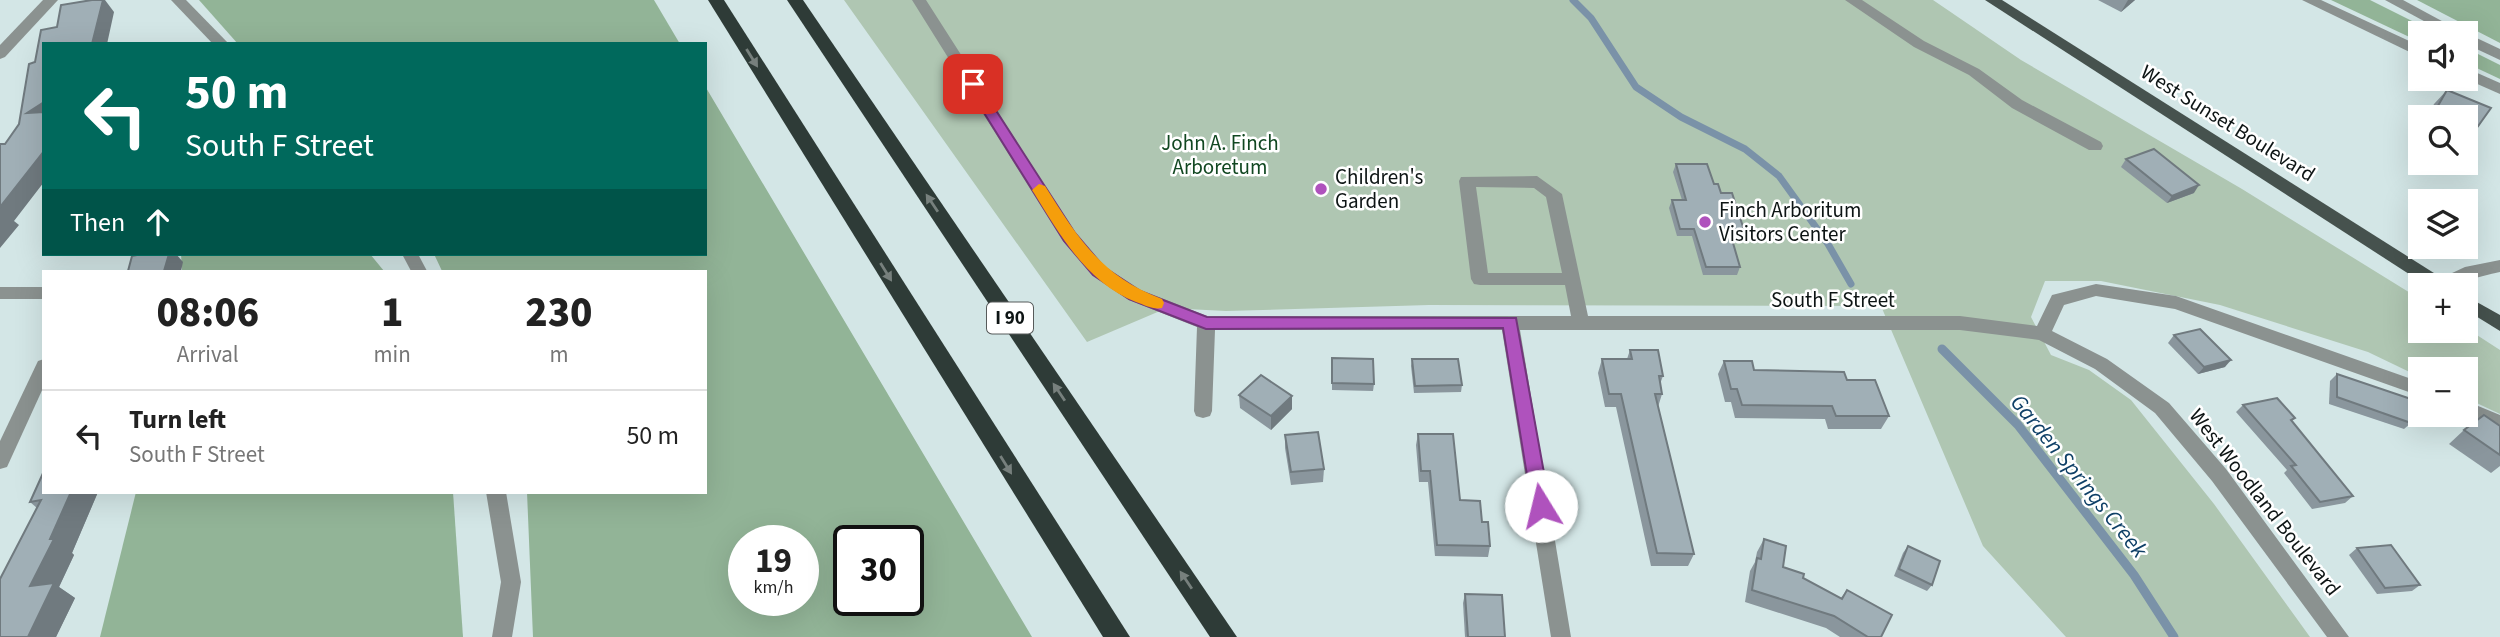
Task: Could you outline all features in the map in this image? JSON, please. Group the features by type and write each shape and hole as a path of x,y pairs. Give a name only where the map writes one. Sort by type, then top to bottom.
{"highway":[{"path":"716,0 1117,637"},
{"name":"I 90","path":"795,0 1224,637"}],"main road":[{"name":"West Sunset Boulevard","path":"1992,0 2422,273"},
{"path":"2478,310 2500,324"}],"street":[{"path":"0,54 51,0"},
{"path":"178,0 220,42"},
{"path":"919,0 1069,237 1099,271 1135,295 1206,323 1203,411"},
{"path":"1852,0 1919,44 1974,72 2017,104 2095,146"},
{"path":"2309,0 2408,46"},
{"path":"2392,0 2433,21"},
{"path":"2478,44 2500,55"},
{"path":"2478,79 2500,89"},
{"path":"1572,279 1480,279 1467,181 1537,182 1554,194 1572,279 1581,323"},
{"path":"2467,273 2500,266"},
{"path":"2042,334 2058,300 2096,290 2176,303 2408,384"},
{"path":"0,293 42,293"},
{"path":"1510,322 1561,637"},
{"name":"South F Street","path":"1206,323 1960,323 2042,334"},
{"name":"West Woodland Boulevard","path":"2042,334 2101,364 2162,408 2219,475 2339,637"},
{"path":"0,461 42,370"},
{"path":"2478,413 2500,422"},
{"path":"496,494 511,582 502,637"}],"green space":[{"path":"199,0 654,0 679,42 236,42"},
{"name":"John A. Finch Arboretum","path":"844,0 1933,0 2021,60 2242,189 2408,292 2408,343 2478,343 2478,336 2500,350 2500,414 2478,404 2478,357 2408,357 2408,371 2368,352 2220,305 2101,281 2045,281 2031,317 2051,355 2089,370 2131,400 2214,504 2310,637 2066,637 1983,546 1881,306 1429,305 1226,311 1167,308 1087,342"},
{"path":"2331,0 2370,0 2412,21 2408,21 2408,36"},
{"path":"2417,0 2500,0 2500,43 2478,32 2478,21 2458,21"},
{"path":"2478,54 2500,65 2500,79 2478,69"},
{"path":"707,89 1032,637 533,637 527,494 707,494 707,270 442,270 435,256 707,256"},
{"path":"181,256 372,256 383,270 182,270"},
{"path":"136,494 453,494 463,637 100,637"}],"building":[{"path":"103,0 92,42 42,42 42,103 27,113 42,112 42,154 0,207 0,144 5,144 19,124 29,64 35,62 41,30 57,27 61,5"},
{"path":"2446,91 2449,91 2491,108 2478,126 2478,105 2438,105"},
{"path":"2154,149 2199,185 2172,196 2126,159"},
{"name":"Finch Arboritum Visitors Center","path":"1676,164 1707,164 1714,184 1718,184 1721,193 1732,193 1746,236 1731,236 1740,267 1706,267 1694,229 1680,229 1672,200 1686,200"},
{"path":"132,256 168,256 164,270 128,270"},
{"path":"2200,329 2231,360 2204,367 2174,335"},
{"path":"1630,350 1658,350 1663,376 1659,376 1662,394 1655,394 1694,554 1657,553 1621,394 1609,394 1602,359 1632,359"},
{"path":"1332,358 1373,359 1374,384 1332,383"},
{"path":"1412,359 1458,359 1462,385 1415,386"},
{"path":"1724,361 1752,361 1754,370 1844,372 1847,380 1875,380 1889,416 1836,416 1832,406 1742,405 1737,389 1731,389"},
{"path":"2337,374 2408,398 2408,422 2337,397"},
{"path":"1261,375 1292,396 1271,416 1239,395"},
{"path":"2277,398 2295,418 2291,420 2353,496 2320,502 2291,466 2296,465 2243,405"},
{"path":"2484,415 2500,426 2500,455 2464,430 2478,427 2478,420"},
{"path":"1318,432 1324,469 1291,472 1285,435"},
{"path":"1418,434 1453,434 1460,500 1480,501 1482,522 1488,522 1490,546 1437,545 1430,471 1421,471"},
{"path":"42,475 42,494 70,494 50,539 54,539 30,586 54,583 28,637 0,637 0,579 41,500 30,502"},
{"path":"1764,539 1786,546 1783,567 1804,574 1803,578 1842,599 1847,590 1892,615 1881,637 1868,637 1834,616 1752,590 1757,558 1761,559"},
{"path":"2391,545 2420,585 2385,588 2357,548"},
{"path":"1908,546 1940,561 1932,585 1899,569"},
{"path":"1465,594 1502,595 1505,637 1468,637"}],"waterway":[{"name":"Garden Springs Creek","path":"1573,0 1591,18 1636,87 1681,117 1745,149 1779,176 1828,244 1851,284"},
{"name":"Garden Springs Creek","path":"1942,349 2018,425 2134,575 2174,637"}],"slow traffic":[{"path":"1039,190 1069,237 1099,271 1135,295 1156,303"}],"place":[{"name":"Children's Garden","path":"1321,189"},
{"name":"Finch Arboritum Visitors Center","path":"1705,222"}],"route":[{"path":"973,84 1069,237 1099,271 1135,295 1206,323 1510,322 1541,506"}]}
